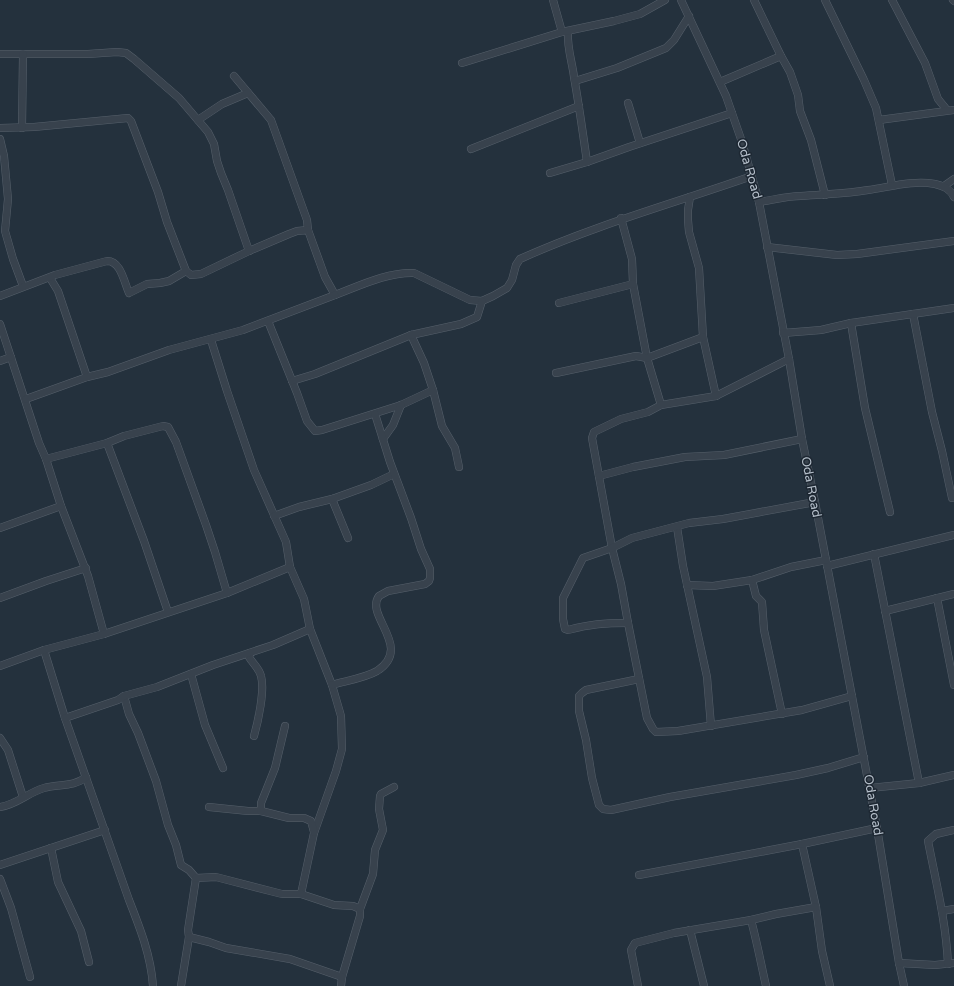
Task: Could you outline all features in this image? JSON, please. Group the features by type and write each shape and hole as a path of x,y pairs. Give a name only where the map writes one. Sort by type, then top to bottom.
{"street":[{"path":"553,0 565,32 575,81 587,162"},
{"path":"462,63 565,32 614,22 640,14 665,0"},
{"name":"Oda Road","path":"681,0 720,82 732,113 759,202 789,359 802,439 870,788 904,986"},
{"path":"754,0 790,72 798,95 800,111 811,140 825,195"},
{"path":"825,0 876,108 892,185"},
{"path":"892,0 925,63 938,98 950,110"},
{"path":"575,81 617,68 666,48 674,40 689,16"},
{"path":"0,54 126,53 179,98 208,132 214,144 217,161 249,251"},
{"path":"22,128 23,54"},
{"path":"720,82 781,56"},
{"path":"234,76 271,120 307,220 308,230 325,277 335,295"},
{"path":"198,120 222,104 248,93"},
{"path":"935,112 938,98"},
{"path":"628,103 640,143"},
{"path":"471,149 579,106"},
{"path":"879,120 950,110"},
{"path":"550,173 732,113"},
{"path":"0,128 22,128 128,118 131,121 158,192 186,271 191,275 201,274 249,251 297,231 308,230"},
{"path":"0,139 4,156 8,199 5,231 23,286"},
{"path":"26,399 169,350 211,340 268,321 373,281 404,272 414,273 470,300 482,301 508,288 516,265 520,259 621,218 752,176"},
{"path":"944,186 954,180"},
{"path":"759,202 800,196 825,195 868,190 892,185 926,183 944,186 950,190 954,197"},
{"path":"690,197 688,210 689,232 699,268 703,337 716,396"},
{"path":"621,218 632,259 633,284 647,358 661,405"},
{"path":"767,247 837,255 858,254 954,241"},
{"path":"0,296 55,275 107,261 114,263 120,271 129,292 147,284 169,281 186,271"},
{"path":"50,278 58,291 87,377"},
{"path":"559,303 633,284"},
{"path":"292,381 315,374 411,335 461,324 477,317 482,301"},
{"path":"783,333 821,330 851,323 954,308"},
{"path":"913,314 952,498"},
{"path":"268,321 307,421 315,431 376,414 401,405 433,390"},
{"path":"851,323 865,408 890,512"},
{"path":"0,324 61,506 86,568 104,634"},
{"path":"411,335 424,363 433,390 442,426 455,448 459,467"},
{"path":"556,373 636,356 647,358 703,337"},
{"path":"211,340 226,391 254,470 286,542 290,567 304,599 310,628 332,685 341,716 342,749 336,771 314,833 301,894"},
{"path":"0,361 11,357"},
{"path":"789,359 716,396 661,405 648,412 620,419 594,432 592,438 612,548 621,584 647,718 656,732 678,731 782,714 852,696"},
{"path":"383,439 393,425 401,405"},
{"path":"332,685 375,672 386,664 391,645 377,610 376,603 379,596 388,591 425,584 430,578 428,564 394,474 376,414"},
{"path":"46,459 107,443 124,436 163,426 168,427 176,442 206,524 226,593"},
{"path":"599,476 633,466 686,457 724,455 802,439"},
{"path":"107,443 144,541 168,612"},
{"path":"274,516 299,507 332,499 372,485 394,474"},
{"path":"332,499 348,538"},
{"path":"628,623 591,624 568,630 565,629 563,598 580,562 585,557 612,548 632,538 689,523 723,519 815,502"},
{"path":"0,528 61,506"},
{"path":"0,521 8,525"},
{"path":"677,527 687,585 707,677 711,726"},
{"path":"687,585 713,586 752,580 791,567 827,563 874,554 954,535"},
{"path":"874,554 919,783"},
{"path":"0,666 44,650 104,634 226,593 290,567"},
{"path":"0,598 86,568"},
{"path":"752,580 756,596 762,602 764,630 782,714"},
{"path":"885,611 954,594"},
{"path":"937,598 954,685"},
{"path":"65,718 118,700 124,696 157,687 250,653 285,640 310,628"},
{"path":"44,650 65,718 104,830 129,900 140,925 153,986"},
{"path":"250,653 249,658 262,676 260,709 254,736"},
{"path":"191,674 205,725 223,768"},
{"path":"639,679 586,690 579,696 579,711 586,740 592,778 599,805 603,809 611,810 670,797 796,775 828,768 864,757"},
{"path":"124,696 129,714 138,733 156,781 181,865 189,870 196,878 181,986"},
{"path":"261,811 262,803 274,768 285,726"},
{"path":"0,738 8,750 23,797"},
{"path":"870,788 919,783 954,775"},
{"path":"0,807 12,804 23,797 45,788 72,784 81,781 86,776"},
{"path":"341,986 342,976 358,924 360,909 373,874 375,850 383,830 379,809 380,796 394,787"},
{"path":"209,806 248,811 261,811 285,817 308,819 311,821 314,833"},
{"path":"639,875 877,828"},
{"path":"0,865 104,830"},
{"path":"899,963 935,965 951,963 928,842 936,834 954,830"},
{"path":"802,844 816,907 822,951 830,986"},
{"path":"51,848 58,882 81,931 89,962"},
{"path":"196,878 216,877 282,894 301,894 334,905 353,906 360,909"},
{"path":"0,879 11,908 30,977"},
{"path":"638,986 631,950 635,943 674,932 751,920 816,907"},
{"path":"942,911 954,909"},
{"path":"751,920 758,942 766,986"},
{"path":"690,930 704,986"},
{"path":"189,937 226,948 290,959 310,967 342,976"}]}
